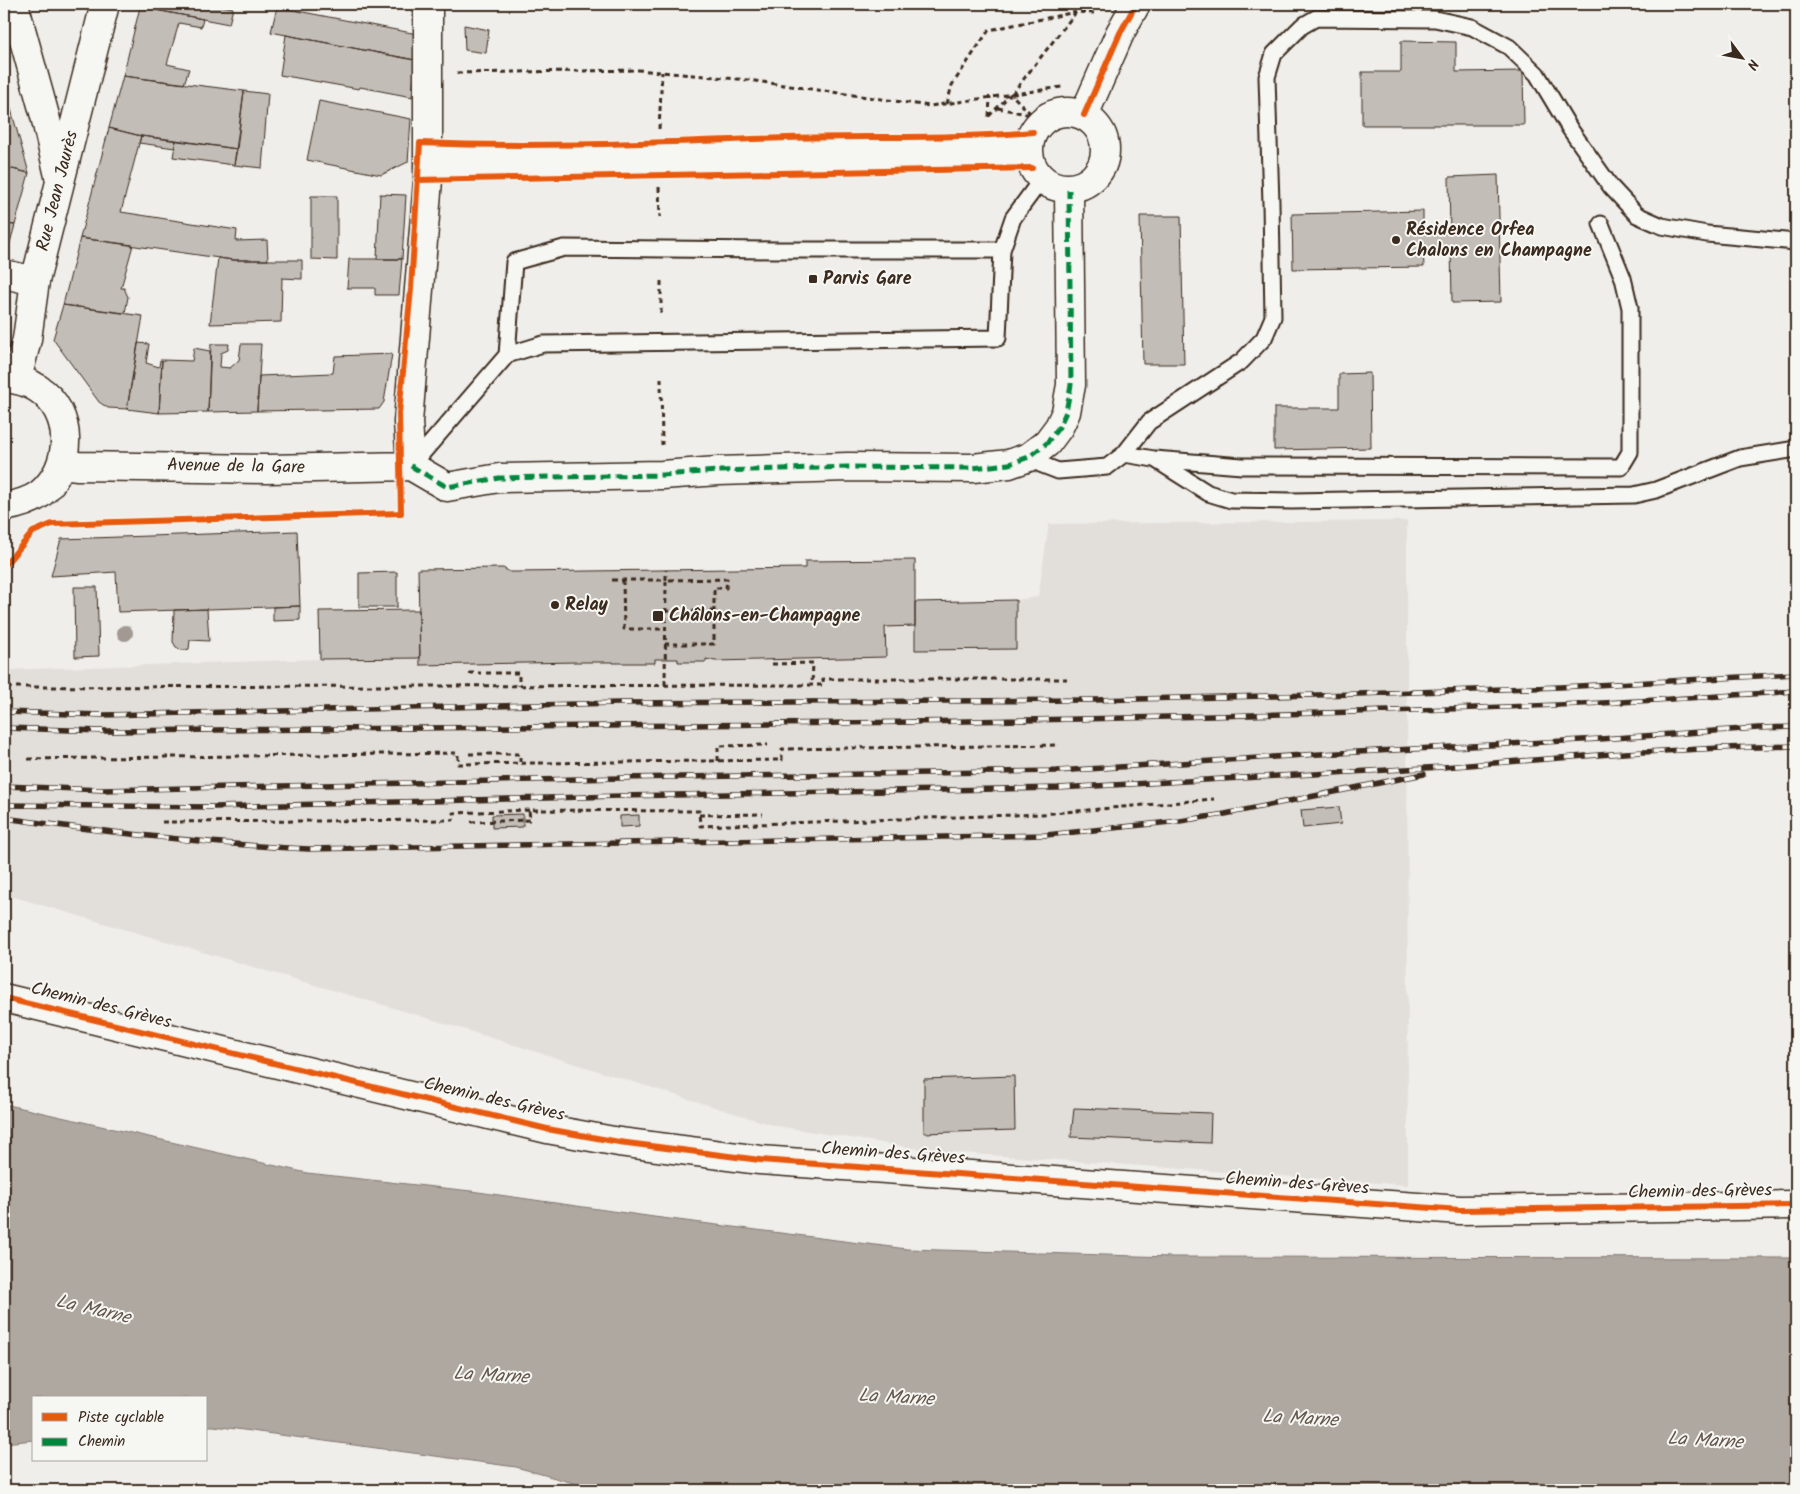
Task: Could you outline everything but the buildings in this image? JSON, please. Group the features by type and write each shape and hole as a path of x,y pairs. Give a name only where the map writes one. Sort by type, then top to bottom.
{"street":[{"path":"14,4 45,116 60,180"},
{"name":"Rue Jean Jaurès","path":"10,379 27,339 35,281 105,4"},
{"path":"428,4 428,162 408,422 410,466 447,487 499,478 662,475 718,471 848,467 973,468 1009,464 1029,456 1047,443 1059,427 1066,412 1071,385 1068,190"},
{"path":"1084,115 1120,33 1136,4"},
{"path":"1065,111 1084,115 1098,125 1105,140 1106,157 1099,173 1086,185 1068,190 1054,187 1041,180 1032,168 1028,151 1033,132 1046,117 1065,111"},
{"path":"428,162 1028,151"},
{"path":"4,274 35,281"},
{"path":"4,507 22,504 39,495 53,481 62,464 66,443 63,422 53,402 37,388 10,379"},
{"name":"Avenue de la Gare","path":"62,464 267,469 410,466"},
{"name":"Chemin des Grèves","path":"4,998 547,1129 619,1142 760,1160 1460,1210 1796,1205"}],"lane":[{"path":"1029,456 1040,464 1058,471 1107,467 1124,454 1149,422 1242,361 1264,338 1273,317 1272,203 1267,77 1274,54 1302,26 1316,18 1435,19 1472,27 1509,47 1537,74 1570,129 1611,187 1637,214 1662,226 1689,231 1796,242"},
{"path":"410,466 507,354 543,344 998,338 1002,250 1013,218 1041,180"},
{"path":"1124,454 1154,459 1242,466 1621,467 1630,452 1630,308 1623,278 1601,224"},
{"path":"507,354 514,262 564,248 1002,250"},
{"path":"1154,459 1208,493 1231,500 1302,501 1634,495 1656,490 1740,458 1796,450"}],"path":[{"path":"989,116 1012,94 1076,12"},
{"path":"946,104 952,84 989,30 1076,12 1102,13"},
{"path":"454,73 638,70 748,80 930,106 1068,87"},
{"path":"659,134 662,72"},
{"path":"998,108 1032,115 1012,94"},
{"path":"988,122 990,97"},
{"path":"659,184 660,217"},
{"path":"661,281 661,313"},
{"path":"661,378 662,447"},
{"path":"665,686 666,570"},
{"path":"612,580 727,579 726,588 714,588 714,644 665,644"},
{"path":"624,580 624,629 666,629"},
{"path":"665,611 715,611"},
{"path":"772,664 813,663 812,686"},
{"path":"469,673 480,673"},
{"path":"486,673 519,673 519,686"},
{"path":"7,687 812,686 823,685 823,679 1067,679"},
{"path":"718,761 718,746 768,745"},
{"path":"28,759 458,753 458,764 520,764 782,760 782,749 1059,745"},
{"path":"469,754 520,754 520,764"},
{"path":"162,822 454,820 453,813 529,810 699,811 700,826 720,826 1042,814 1214,799"},
{"path":"471,822 530,820 529,810"},
{"path":"699,816 763,814"}],"shaded area":[{"path":"1407,521 1408,1185 932,1151 776,1126 414,1014 4,894 4,670 320,659 319,611 418,610 418,569 503,568 510,572 805,568 915,560 915,602 1016,600 1038,597 1049,524"}],"water":[{"name":"La Marne","path":"4,1104 307,1173 471,1191 654,1217 907,1249 1170,1257 1796,1258 1796,1490 598,1490 516,1467 208,1426 208,1396 32,1396 32,1440 4,1443"}],"railway":[{"path":"4,712 103,715 619,703 1093,700 1560,687 1796,674"},
{"path":"4,728 104,731 650,726 1013,720 1558,705 1796,691"},
{"path":"4,786 103,790 621,778 1057,771 1796,727"},
{"path":"4,805 215,807 620,796 1058,788 1443,767 1624,753 1796,746"},
{"path":"4,818 156,837 309,849 1046,835 1180,821 1225,814 1424,774"}],"marked path":[{"path":"411,466 447,487 499,478 662,475 718,471 848,467 973,468 1009,464 1029,457 1047,443 1059,427 1066,412 1071,385 1069,190"}],"cycle path":[{"path":"1084,115 1120,33 1136,4"},
{"path":"5,565 33,532 52,524 401,513 399,413 411,289 420,143 604,144 787,138 972,136 1033,132"},
{"path":"417,180 1032,168"},
{"path":"4,998 547,1129 619,1142 760,1160 1460,1210 1796,1205"}],"place":[{"name":"Résidence Orfea Chalons en Champagne","path":"1396,240"},
{"name":"Parvis Gare","path":"813,279"},
{"name":"Relay","path":"555,605"},
{"name":"Châlons-en-Champagne","path":"658,616"}]}
